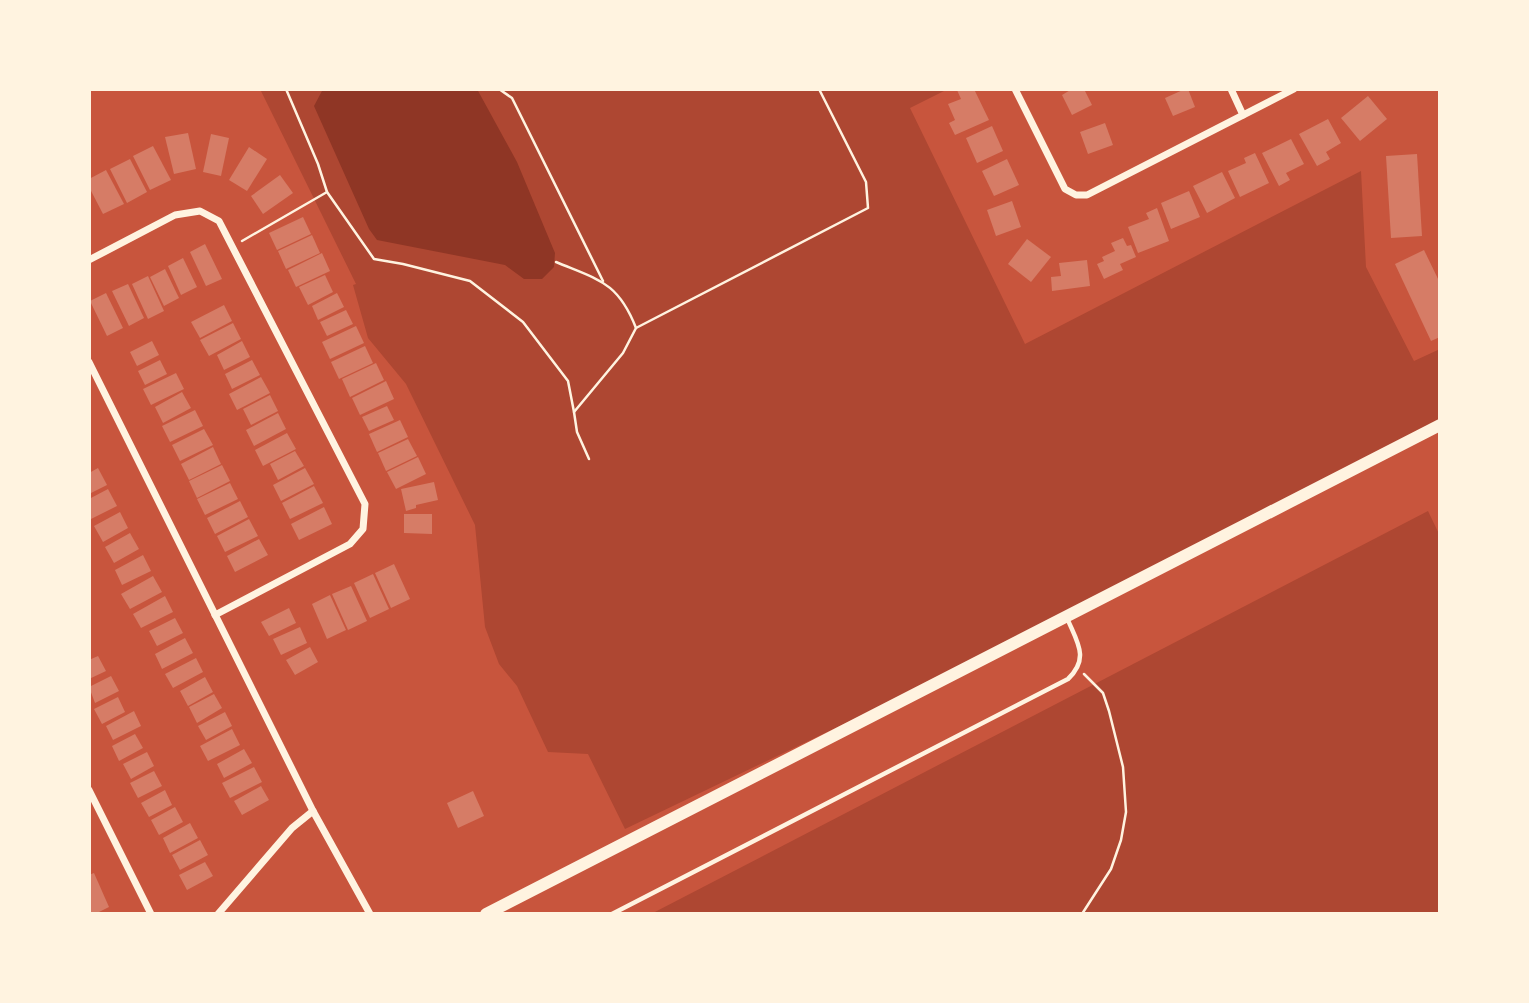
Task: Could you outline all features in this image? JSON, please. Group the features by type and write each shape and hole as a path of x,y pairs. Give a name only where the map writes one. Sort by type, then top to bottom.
{"main road":[{"path":"486,914 1440,425"}],"street":[{"path":"1015,89 1065,189 1076,195 1087,195 1294,89"},
{"path":"1231,89 1243,115"},
{"path":"89,260 175,215 200,211 219,221 365,504 363,529 350,544 215,615"},
{"path":"89,362 313,811 370,914"},
{"path":"89,790 151,914"},
{"path":"218,914 292,828 313,811"}],"lane":[{"path":"612,914 1068,679 1079,669 1081,659 1078,644 1066,617"}],"path":[{"path":"286,89 327,192 374,260 403,264 470,281 523,322 568,381 577,432 589,459"},
{"path":"499,89 512,99 603,281 627,305 636,328"},
{"path":"574,412 623,353 636,328 868,208 866,182 819,89"},
{"path":"233,247 327,192"},
{"path":"556,262 603,281"},
{"path":"1079,669 1103,693 1109,710 1123,767 1126,812 1121,840 1111,869 1082,914"}],"shaded area":[{"path":"260,89 948,89 910,108 1025,344 1361,171 1366,267 1414,361 1440,349 1440,425 1067,617 625,829 588,754 548,752 517,686 499,664 485,627 475,525 406,384 368,338 353,285 356,284"},
{"path":"323,89 477,89 517,162 555,253 554,267 542,279 524,279 505,265 377,240 369,229 314,106"},
{"path":"1428,511 1440,536 1440,914 651,914"}],"building":[{"path":"974,89 989,120 955,135 949,123 955,120 948,104 961,99 957,90"},
{"path":"1072,89 1084,89 1092,105 1072,115 1062,95"},
{"path":"1188,89 1195,107 1173,116 1165,98"},
{"path":"1368,96 1387,119 1360,141 1341,118"},
{"path":"1328,119 1341,143 1326,152 1330,159 1317,166 1299,134"},
{"path":"1105,123 1113,145 1088,154 1080,132"},
{"path":"992,126 1003,151 977,163 966,138"},
{"path":"188,133 196,169 174,174 165,137"},
{"path":"211,134 229,138 221,176 203,172"},
{"path":"1291,139 1304,164 1286,173 1290,180 1279,186 1262,153"},
{"path":"153,146 171,180 150,190 133,156"},
{"path":"249,147 267,159 247,191 229,180"},
{"path":"1255,153 1269,183 1240,197 1228,171 1246,163 1244,158"},
{"path":"1417,154 1422,236 1391,238 1386,156"},
{"path":"130,159 147,192 127,203 110,169"},
{"path":"1007,159 1019,185 994,196 982,171"},
{"path":"106,170 124,204 103,214 89,187 89,179"},
{"path":"1222,172 1235,198 1207,213 1193,186"},
{"path":"280,175 293,193 263,214 251,196"},
{"path":"1189,191 1200,217 1171,229 1161,203"},
{"path":"1012,201 1021,227 996,236 987,210"},
{"path":"1157,208 1169,241 1138,253 1128,227 1149,219 1146,213"},
{"path":"303,217 311,234 277,250 269,233"},
{"path":"312,235 320,253 286,269 278,251"},
{"path":"1123,238 1127,246 1131,245 1136,257 1120,264 1123,270 1104,279 1097,264 1104,261 1102,257 1115,251 1111,243"},
{"path":"1027,239 1051,257 1031,282 1008,264"},
{"path":"205,244 222,279 206,286 190,252"},
{"path":"1424,250 1440,283 1440,337 1431,341 1395,264"},
{"path":"322,253 330,271 296,287 288,270"},
{"path":"183,258 197,287 181,295 168,266"},
{"path":"1087,260 1090,286 1052,291 1051,277 1061,276 1059,263"},
{"path":"165,269 179,298 164,306 150,277"},
{"path":"325,275 333,292 308,305 299,287"},
{"path":"148,276 164,311 148,319 132,284"},
{"path":"128,284 144,318 129,326 112,291"},
{"path":"106,293 123,328 107,336 90,301"},
{"path":"337,293 344,307 318,320 312,306"},
{"path":"224,305 232,321 200,338 191,322"},
{"path":"346,310 353,324 327,336 320,322"},
{"path":"233,323 241,339 209,356 200,340"},
{"path":"356,326 364,343 330,359 322,342"},
{"path":"152,341 159,355 137,366 130,352"},
{"path":"242,341 250,357 224,370 217,355"},
{"path":"365,346 373,363 339,379 331,362"},
{"path":"160,360 167,374 145,385 138,371"},
{"path":"252,360 260,375 232,389 225,374"},
{"path":"376,363 384,380 350,397 342,379"},
{"path":"176,373 184,389 151,405 143,389"},
{"path":"261,377 270,393 237,410 229,394"},
{"path":"386,381 394,399 360,415 352,398"},
{"path":"182,392 191,408 163,423 155,407"},
{"path":"270,395 278,411 251,425 243,409"},
{"path":"387,406 394,420 369,431 362,417"},
{"path":"195,410 203,426 170,442 162,426"},
{"path":"278,413 286,429 254,446 246,430"},
{"path":"400,420 408,437 377,452 369,434"},
{"path":"204,429 213,445 180,461 172,445"},
{"path":"287,433 296,449 263,466 255,450"},
{"path":"408,439 417,456 386,471 378,453"},
{"path":"213,447 221,464 189,480 181,464"},
{"path":"295,451 304,466 278,480 270,464"},
{"path":"418,457 426,474 396,489 387,472"},
{"path":"222,465 230,481 197,498 189,481"},
{"path":"98,468 107,485 89,494 89,473"},
{"path":"305,468 314,484 281,501 273,485"},
{"path":"434,482 438,500 416,505 416,508 406,511 401,489"},
{"path":"230,483 238,499 205,515 197,499"},
{"path":"314,486 323,503 290,519 282,503"},
{"path":"108,489 117,506 91,519 89,499"},
{"path":"240,501 248,517 215,534 207,518"},
{"path":"324,507 332,524 299,540 291,524"},
{"path":"120,512 128,528 103,542 94,526"},
{"path":"404,514 432,514 432,534 404,533"},
{"path":"249,519 258,536 225,552 217,536"},
{"path":"130,533 139,549 114,563 105,547"},
{"path":"259,539 268,555 235,572 227,556"},
{"path":"143,555 151,571 122,585 115,570"},
{"path":"394,564 410,599 391,608 375,573"},
{"path":"373,574 389,609 370,618 354,583"},
{"path":"153,576 162,592 130,609 121,594"},
{"path":"351,586 367,621 348,630 332,594"},
{"path":"330,595 346,630 327,639 312,604"},
{"path":"165,596 173,612 141,628 133,614"},
{"path":"289,608 296,623 269,636 261,622"},
{"path":"175,618 183,633 157,646 149,631"},
{"path":"300,627 307,643 281,655 273,639"},
{"path":"185,638 193,653 162,669 155,654"},
{"path":"310,647 318,662 295,675 286,660"},
{"path":"98,656 106,671 89,679 89,660"},
{"path":"196,658 203,672 173,688 165,674"},
{"path":"111,676 119,691 95,703 89,687"},
{"path":"205,677 213,692 188,706 180,691"},
{"path":"214,694 222,708 197,723 189,707"},
{"path":"118,697 125,712 102,724 94,709"},
{"path":"134,711 141,726 113,740 106,726"},
{"path":"225,712 232,726 206,740 198,726"},
{"path":"232,729 240,745 208,761 200,746"},
{"path":"135,734 143,748 119,761 112,746"},
{"path":"244,749 252,763 224,778 217,764"},
{"path":"147,752 154,766 131,779 123,764"},
{"path":"254,767 262,782 230,798 222,783"},
{"path":"154,771 162,786 138,798 130,783"},
{"path":"261,786 269,800 242,815 234,801"},
{"path":"165,790 172,805 149,817 141,803"},
{"path":"473,791 484,816 458,828 447,803"},
{"path":"175,807 183,822 159,835 151,820"},
{"path":"190,823 198,838 170,853 163,838"},
{"path":"200,840 208,855 180,870 172,855"},
{"path":"205,862 213,876 187,890 179,875"},
{"path":"94,873 109,907 89,914 89,875"}]}
